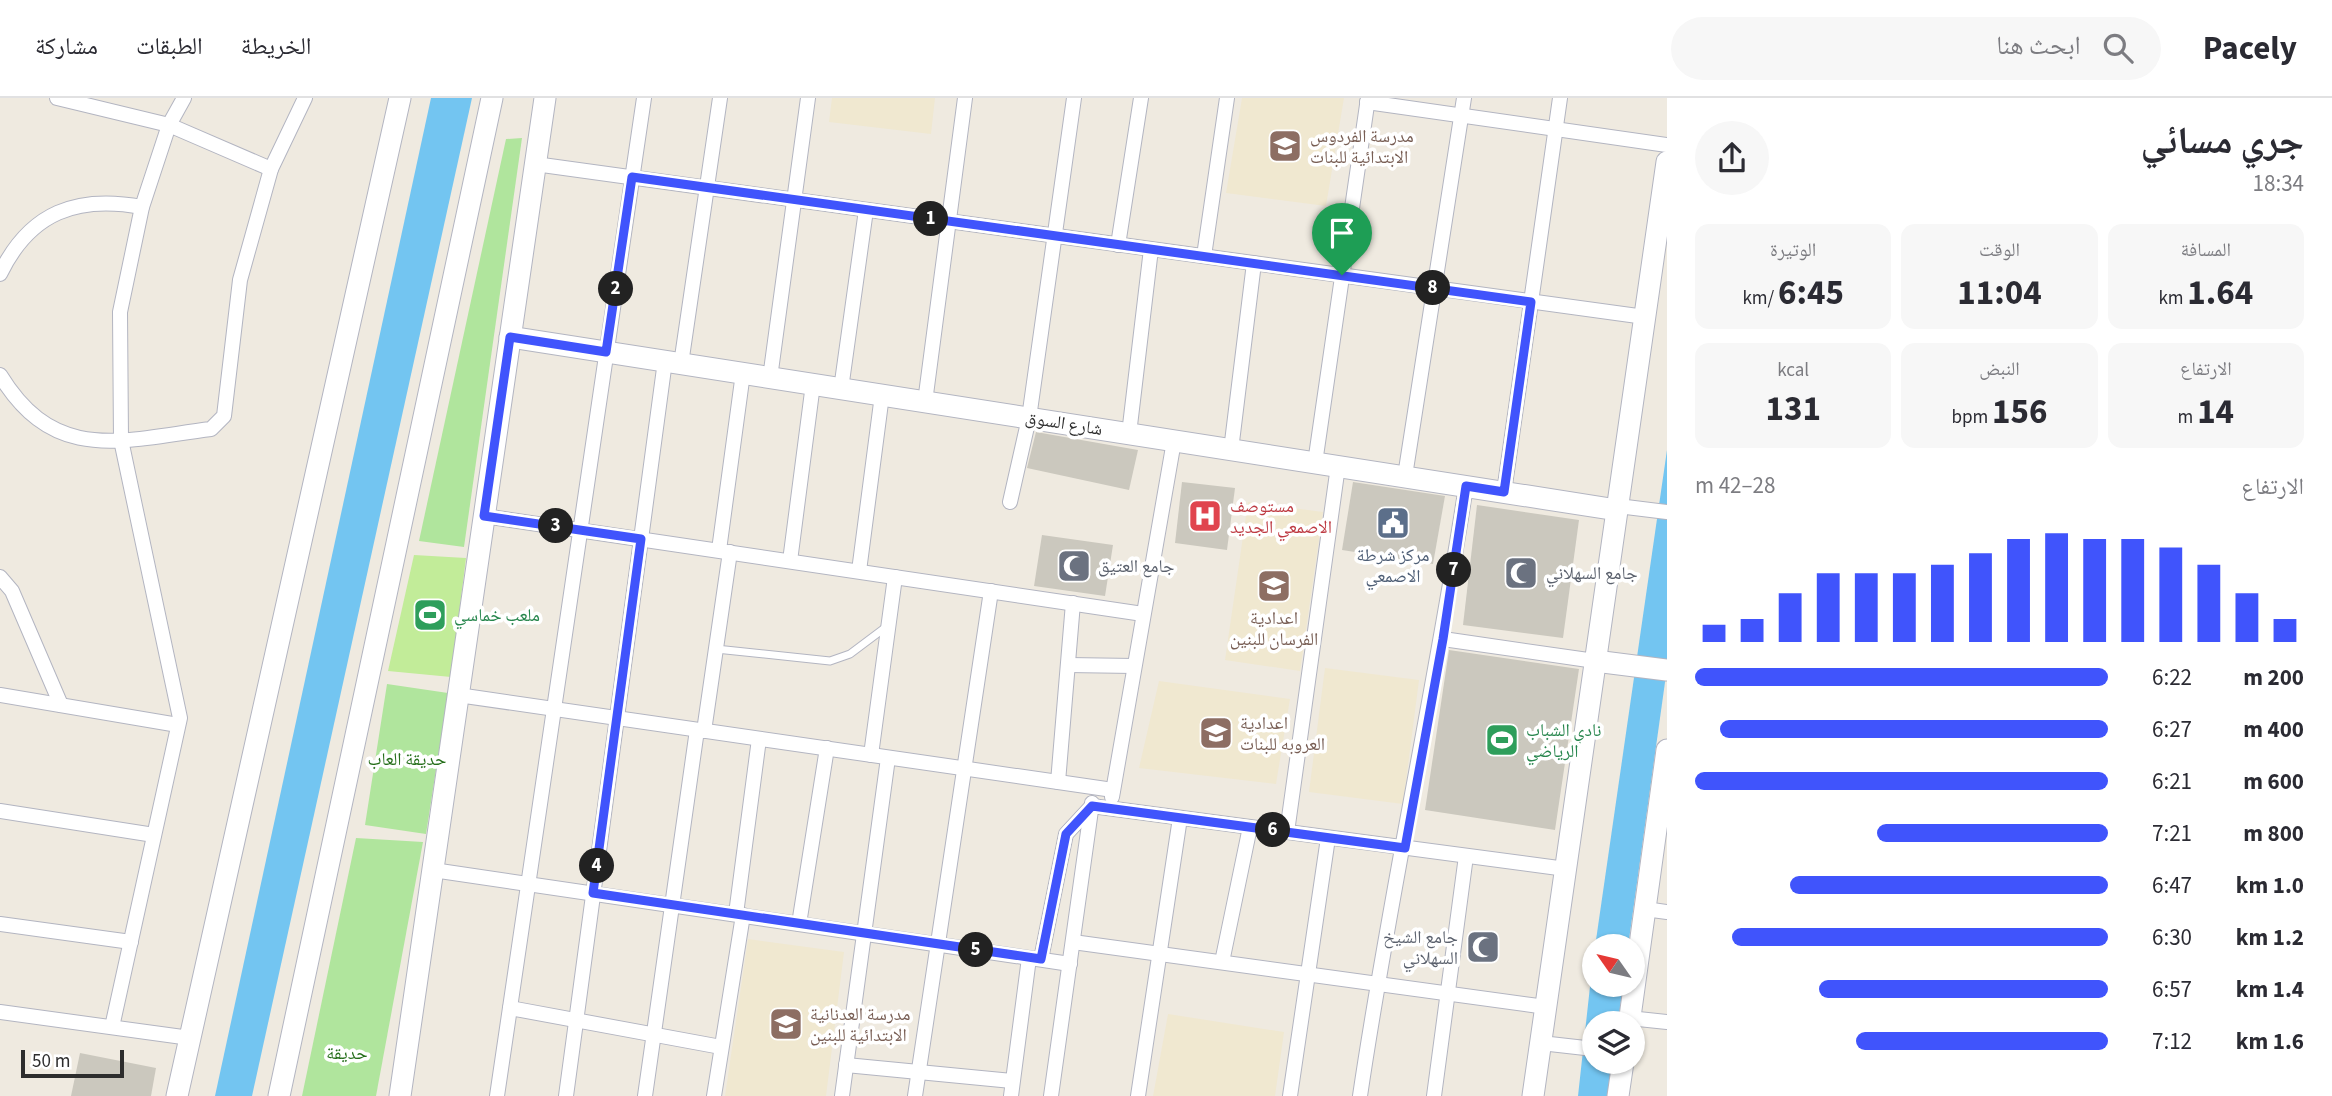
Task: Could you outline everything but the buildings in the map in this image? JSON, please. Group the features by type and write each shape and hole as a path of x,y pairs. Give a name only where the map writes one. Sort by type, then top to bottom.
{"street":[{"path":"111,1027 180,718 121,440 120,312 142,207 169,125 184,98"},
{"path":"0,375 26,410 63,435 99,442 211,429 224,416 240,279 271,169 305,98"},
{"path":"177,1096 400,98"},
{"path":"279,1096 492,98"},
{"path":"400,1096 545,98"},
{"path":"497,1096 644,98"},
{"path":"566,1096 641,539 720,98"},
{"path":"770,378 808,98"},
{"path":"925,402 965,98"},
{"path":"1010,502 1028,418 1074,98"},
{"path":"1118,244 1141,98"},
{"path":"1204,256 1227,98"},
{"path":"1405,477 1464,98"},
{"path":"1504,492 1560,98"},
{"path":"66,99 169,125 271,169"},
{"path":"1315,463 1368,100 1667,145"},
{"path":"1533,1096 1667,162"},
{"path":"535,164 1645,317"},
{"path":"0,274 24,237 62,211 99,201 142,207"},
{"path":"841,388 866,210"},
{"path":"1129,434 1151,249"},
{"path":"1231,450 1254,263"},
{"name":"شارع السوق","path":"510,337 1618,508"},
{"path":"645,1096 671,905 716,649 743,373"},
{"path":"790,561 813,384"},
{"path":"859,571 882,395"},
{"path":"1110,809 1174,440"},
{"path":"1287,832 1338,466"},
{"path":"1360,1096 1377,984 1443,639 1466,486"},
{"path":"1618,508 1667,512"},
{"path":"484,516 1143,614"},
{"path":"871,755 895,576"},
{"path":"0,577 12,591 61,705"},
{"path":"915,1096 991,591"},
{"path":"1058,782 1073,603"},
{"path":"1443,639 1667,670"},
{"path":"1068,665 1134,666"},
{"path":"0,695 178,725"},
{"path":"458,695 1113,790"},
{"path":"714,1096 739,915 759,739"},
{"path":"799,924 827,748"},
{"path":"1630,1011 1644,909 1663,805 1667,750"},
{"path":"842,1096 888,758"},
{"path":"1051,1096 1094,788"},
{"path":"1092,806 1566,869"},
{"path":"846,1065 918,1072 1012,1089 1035,958 1066,834 1092,806"},
{"path":"0,811 154,835"},
{"path":"1138,1096 1180,818"},
{"path":"1222,962 1250,827"},
{"path":"1290,1096 1328,838"},
{"path":"1434,1096 1466,856"},
{"path":"433,870 1070,964"},
{"path":"1644,909 1667,912"},
{"path":"0,924 131,942"},
{"path":"1073,942 1546,1007"},
{"path":"510,1008 721,1046"},
{"path":"0,1012 190,1038"},
{"path":"1645,1021 1667,1022"},
{"path":"1541,1043 1582,1048"},
{"path":"1618,1096 1621,1074"}],"lane":[{"path":"716,649 830,661 850,654 888,625"}],"shaded area":[{"path":"832,98 935,98 931,134 829,122"},
{"name":"مدرسة الفردوس الابتدائية للبنات","path":"1242,98 1344,98 1326,206 1226,193"},
{"name":"اعدادية الفرسان للبنين","path":"1248,502 1323,512 1300,671 1225,660"},
{"path":"1325,668 1419,680 1403,804 1309,792"},
{"name":"اعدادية العروبه للبنات","path":"1159,681 1290,699 1276,784 1139,768"},
{"name":"مدرسة العدنانية الابتدائية للبنين","path":"748,939 844,952 826,1096 725,1096"},
{"path":"1168,1014 1284,1032 1275,1096 1153,1096"}],"green space":[{"path":"522,138 464,547 419,541 506,139"},
{"name":"ملعب خماسي","path":"414,555 466,558 451,677 388,671"},
{"name":"حديقة العاب","path":"387,684 448,693 426,834 365,825"},
{"name":"حديقة","path":"356,838 423,842 376,1096 302,1096"}],"water":[{"path":"431,98 472,98 252,1096 215,1096"},
{"path":"1667,450 1667,668 1630,934 1597,934"},
{"path":"1589,998 1621,998 1620,1011 1587,1011"},
{"path":"1582,1060 1582,1074 1611,1074 1608,1096 1578,1096"}],"place":[{"name":"مدرسة الفردوس الابتدائية للبنات","path":"1285,146"},
{"name":"مستوصف الاصمعي الجديد","path":"1205,516"},
{"name":"مركز شرطة الاصمعي","path":"1393,523"},
{"name":"جامع العتيق","path":"1074,566"},
{"name":"جامع السهلاني","path":"1521,573"},
{"name":"اعدادية الفرسان للبنين","path":"1274,586"},
{"name":"ملعب خماسي","path":"430,615"},
{"name":"اعدادية العروبه للبنات","path":"1216,733"},
{"name":"نادي الشباب الرياضي","path":"1502,740"},
{"name":"جامع الشيخ السهلاني","path":"1483,947"},
{"name":"مدرسة العدنانية الابتدائية للبنين","path":"786,1024"}],"route":[{"path":"632,177 1342,275 1531,302 1504,492 1466,486 1443,639 1405,848 1092,806 1076,820 1066,834 1041,959 593,893 641,539 484,516 510,337 606,352 632,177"}]}
